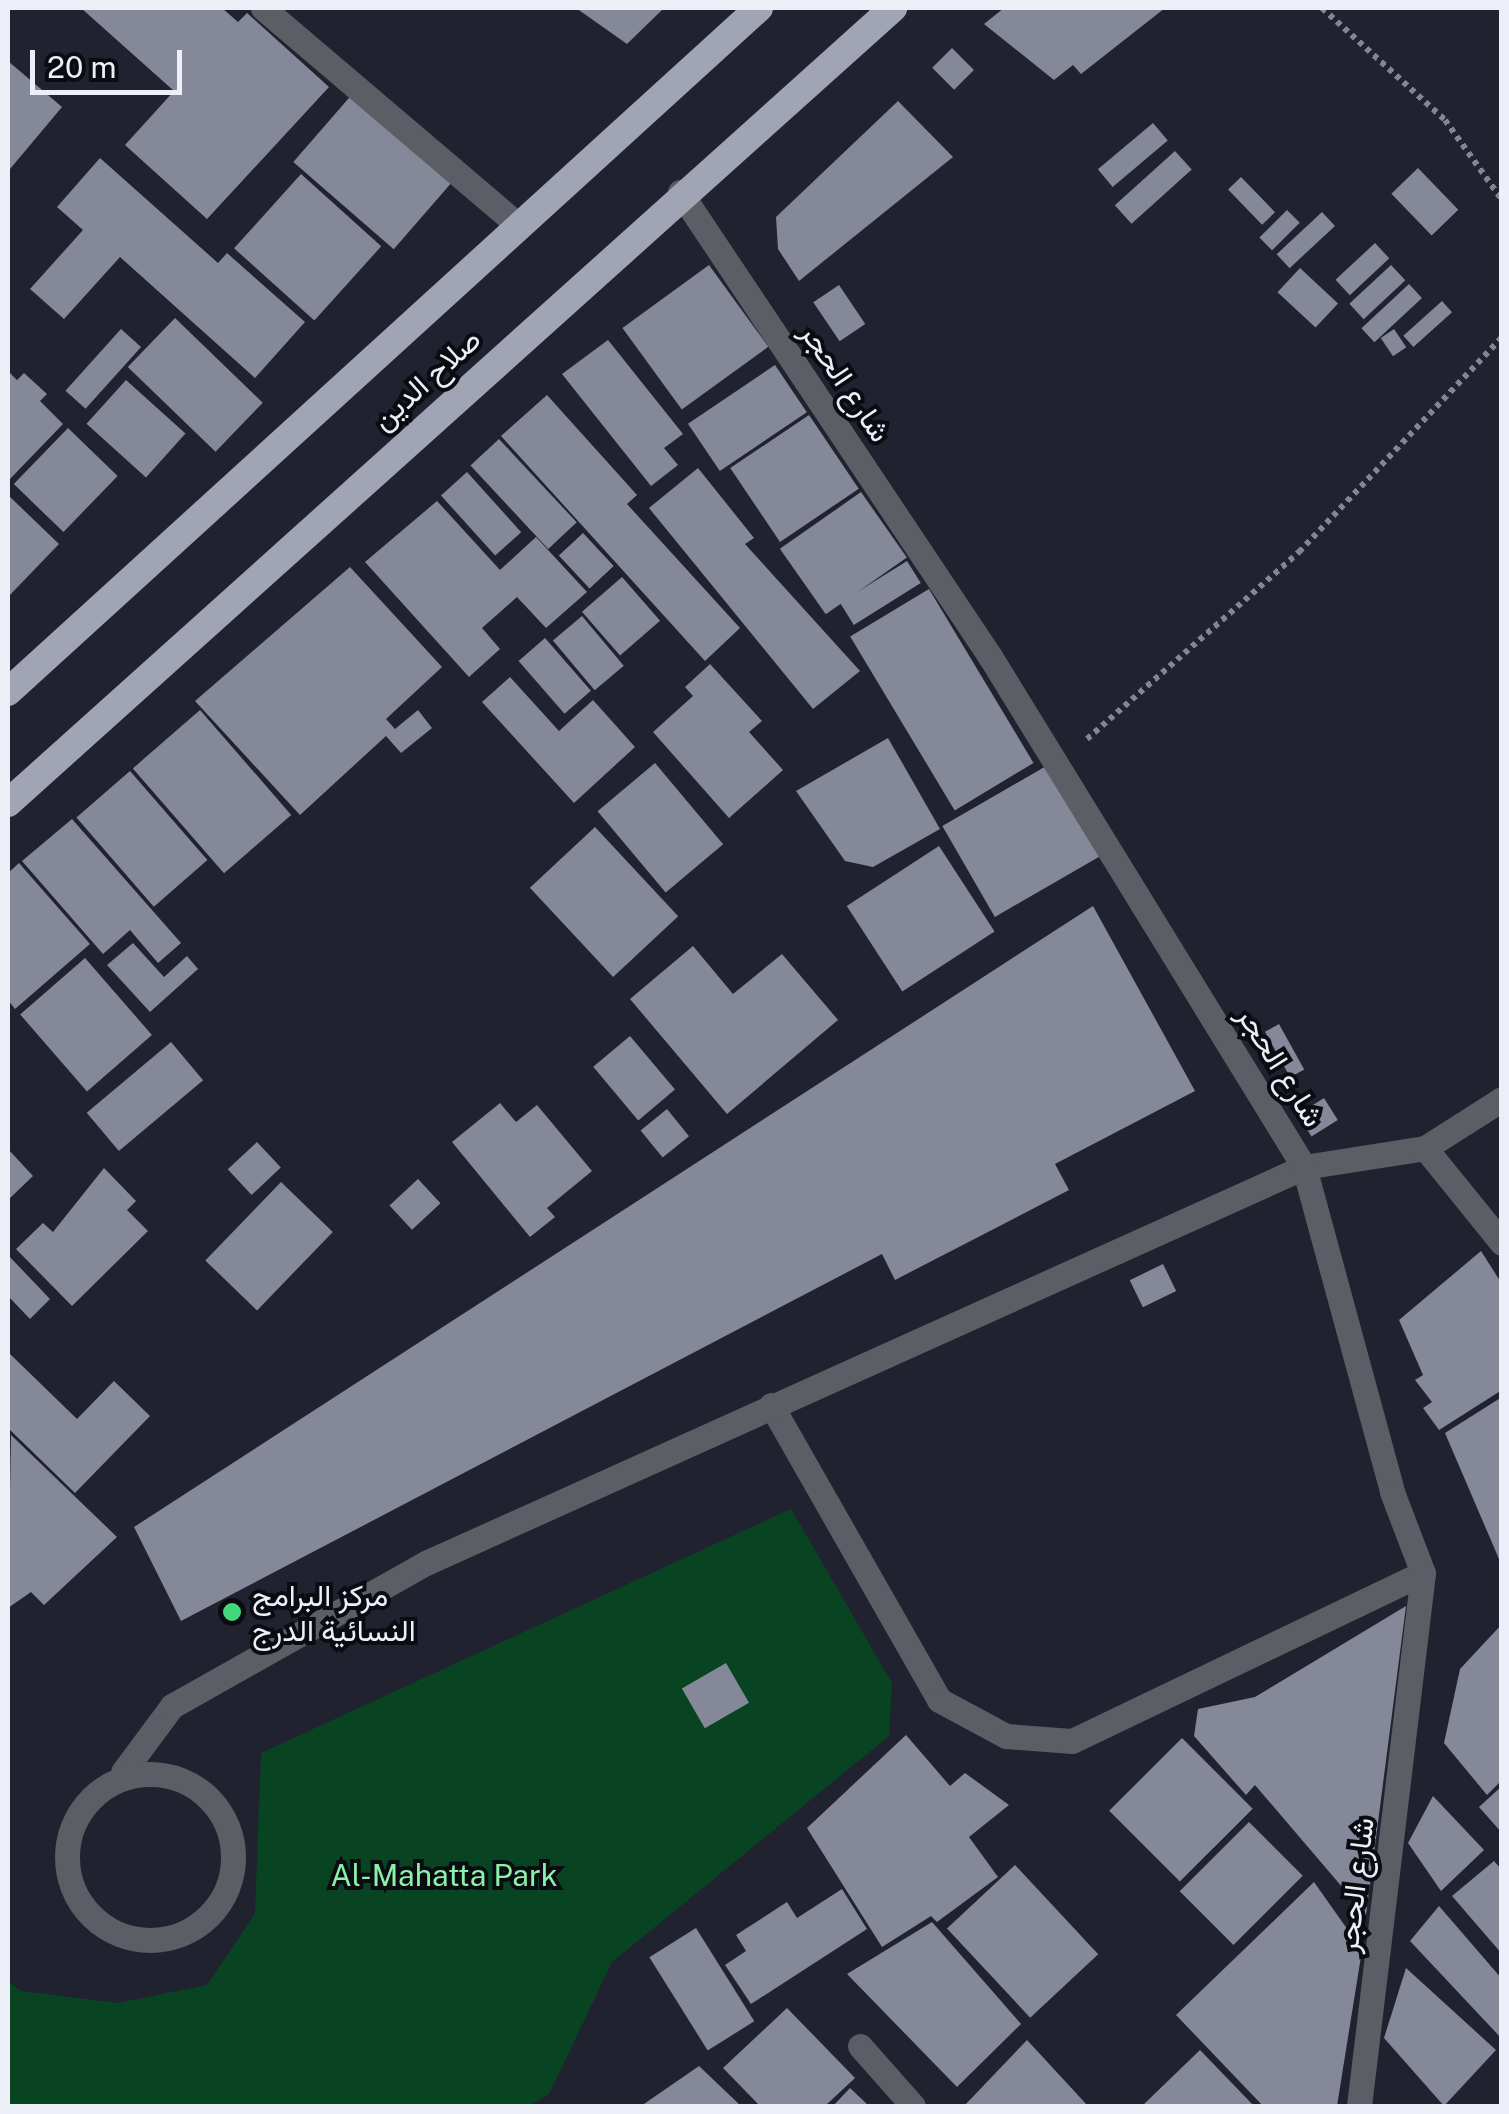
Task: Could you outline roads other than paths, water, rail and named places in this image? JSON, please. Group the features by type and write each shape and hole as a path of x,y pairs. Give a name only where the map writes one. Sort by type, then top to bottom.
{"highway":[{"name":"صلاح الدين","path":"8,692 759,8"},
{"name":"صلاح الدين","path":"8,803 680,192 893,8"}],"street":[{"path":"262,8 519,226"},
{"name":"شارع الحجر","path":"680,192 1057,765 1304,1167 1392,1492 1424,1573 1360,2106"},
{"path":"123,1772 177,1772 210,1799 222,1826 222,1888 210,1915 177,1942 123,1942 90,1915 78,1888 78,1826 90,1799 123,1772 189,1697 428,1562 771,1405 1304,1167 1425,1148 1502,1099"},
{"path":"1425,1148 1502,1243"},
{"path":"771,1405 940,1700 1006,1736 1072,1741 1424,1573"},
{"path":"860,2046 912,2106"}],"place":[{"name":"مركز البرامج النسائية الدرج","path":"232,1612"}],"park label":[{"name":"Al-Mahatta Park","path":"444,1875"}]}
